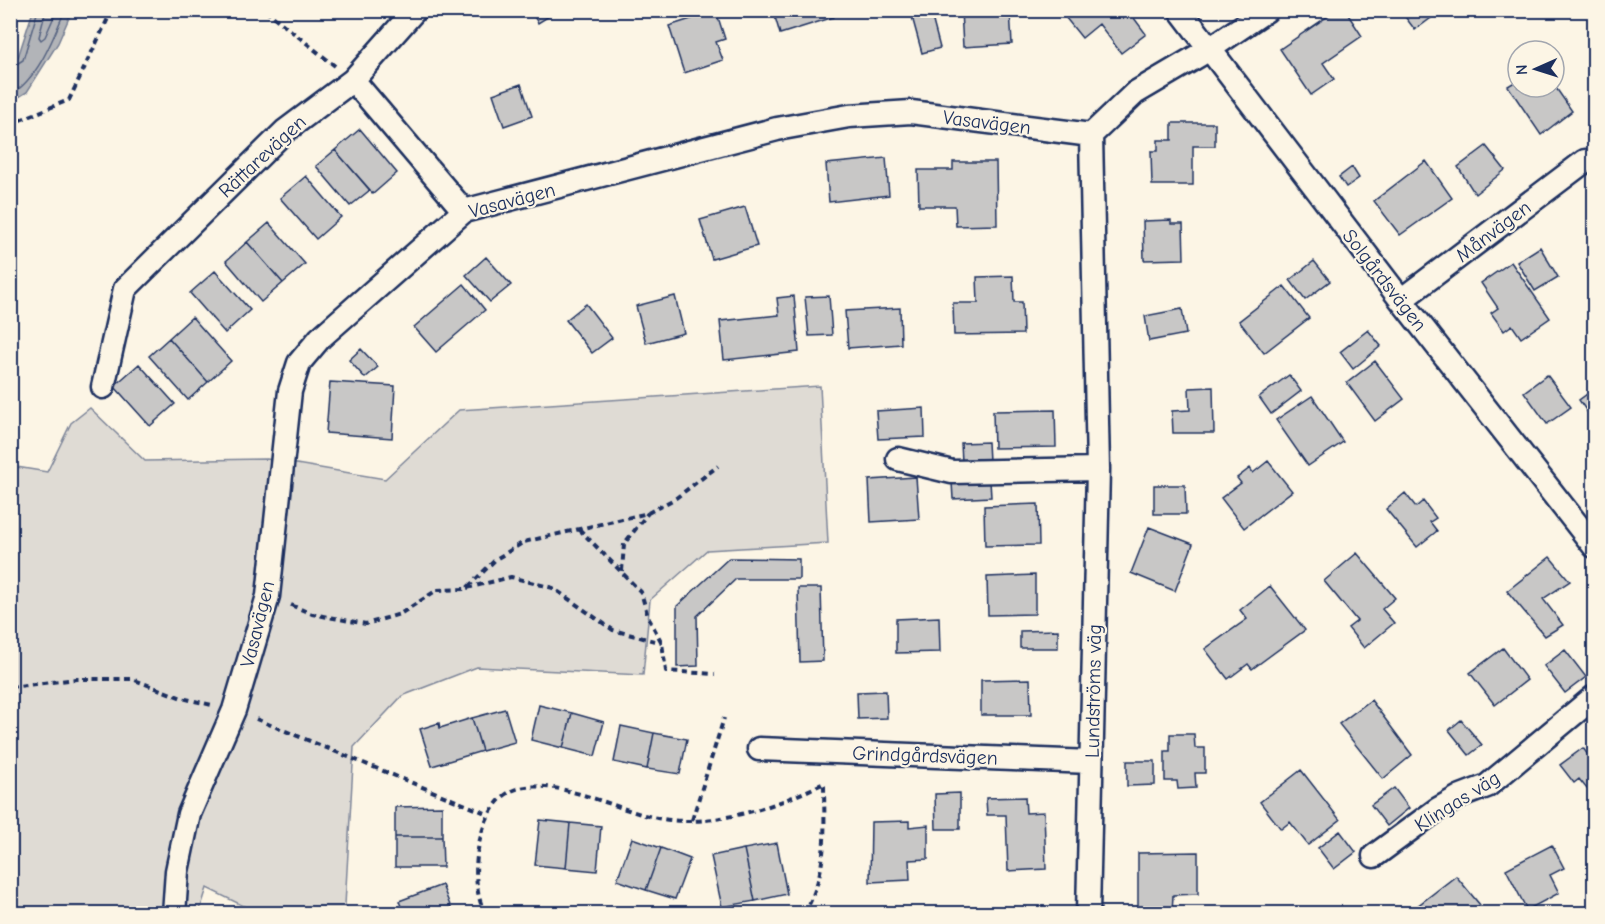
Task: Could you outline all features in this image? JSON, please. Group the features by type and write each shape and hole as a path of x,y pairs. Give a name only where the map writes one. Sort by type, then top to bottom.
{"street":[{"name":"Rättarevägen","path":"103,387 125,290 285,131 353,80 415,10"},
{"name":"Solgårdsvägen","path":"1180,10 1208,50 1401,300 1594,546"},
{"path":"1091,135 1135,93 1208,50 1267,10"},
{"path":"353,80 464,211"},
{"name":"Vasavägen","path":"174,914 177,871 189,814 234,710 268,596 290,391 299,363 320,338 464,211 777,129 849,116 911,112 1091,135"},
{"name":"Lundströms väg","path":"1088,914 1098,469 1091,135"},
{"name":"Månvägen","path":"1401,300 1585,161"},
{"path":"898,459 951,472 1098,469"},
{"name":"Klingas väg","path":"1374,856 1438,809 1461,796 1487,786 1594,697"},
{"name":"Grindgårdsvägen","path":"759,749 1091,762"}],"path":[{"path":"10,124 69,100 112,10"},
{"path":"265,10 353,80"},
{"path":"466,589 496,559 524,542 648,513 676,498 718,466"},
{"path":"622,572 624,544 648,513"},
{"path":"579,528 641,592 648,617 663,643 666,671 715,674"},
{"path":"268,596 312,614 366,624 400,614 437,590 466,589 511,577 553,588 613,630 663,643"},
{"path":"10,687 76,679 132,679 182,698 234,710 488,814"},
{"path":"692,820 724,718"},
{"path":"486,914 476,882 477,854 488,814 500,797 508,791 522,787 558,789 656,818 692,820 751,812 796,797 824,783 824,860 814,895 804,914"}],"shaded area":[{"path":"820,386 828,543 707,550 650,600 643,675 477,667 402,696 354,747 345,905 350,913 258,913 207,888 199,913 11,913 10,466 47,472 71,423 90,408 145,461 267,459 385,479 459,410"}],"water":[{"path":"33,11 72,11 58,43 27,92 11,102 11,64 18,57"}],"building":[{"path":"530,10 559,10 538,23"},
{"path":"773,10 832,10 834,17 780,34"},
{"path":"930,10 940,48 922,53 911,13"},
{"path":"961,10 1010,10 1012,44 963,47"},
{"path":"1128,10 1146,34 1121,53 1099,24 1082,38 1061,12"},
{"path":"1337,10 1345,10 1362,36 1323,63 1334,79 1311,95 1280,49"},
{"path":"1400,10 1432,10 1435,15 1415,30"},
{"path":"716,11 725,39 716,42 723,60 684,73 669,26"},
{"path":"521,84 532,116 504,126 493,94"},
{"path":"1517,99 1564,99 1572,111 1541,135"},
{"path":"1172,123 1215,123 1215,146 1193,146 1193,185 1152,185 1151,151 1158,151 1158,140 1172,140"},
{"path":"360,129 397,173 373,194 335,150"},
{"path":"1486,146 1505,170 1475,194 1458,167"},
{"path":"335,150 370,190 350,206 316,166"},
{"path":"886,158 889,195 829,202 826,164"},
{"path":"1426,161 1452,198 1400,235 1374,201"},
{"path":"953,162 996,162 997,225 956,226 955,206 919,206 918,170 953,170"},
{"path":"1352,167 1359,178 1346,187 1339,177"},
{"path":"306,176 341,217 316,239 280,198"},
{"path":"745,207 757,246 712,259 700,220"},
{"path":"1171,220 1171,224 1183,224 1184,259 1144,260 1143,221"},
{"path":"269,223 305,264 283,283 247,242"},
{"path":"247,242 283,283 261,302 226,261"},
{"path":"1540,247 1558,277 1535,291 1517,262"},
{"path":"486,257 511,285 490,302 466,275"},
{"path":"1314,261 1330,281 1305,300 1290,280"},
{"path":"1511,262 1550,318 1521,338 1512,325 1504,331 1491,313 1498,308 1481,283"},
{"path":"215,271 250,310 225,333 190,293"},
{"path":"1013,276 1014,302 1022,302 1023,334 954,335 953,303 978,303 977,277"},
{"path":"464,284 485,310 436,352 414,327"},
{"path":"1284,286 1309,318 1264,353 1239,321"},
{"path":"675,296 684,333 646,343 636,306"},
{"path":"794,296 799,352 724,360 720,321 779,315 777,298"},
{"path":"829,296 832,335 809,336 805,297"},
{"path":"586,304 612,338 592,353 566,320"},
{"path":"900,308 901,344 848,348 845,311"},
{"path":"1182,309 1186,334 1149,341 1145,316"},
{"path":"192,317 231,361 208,382 169,338"},
{"path":"1368,330 1381,346 1353,369 1340,352"},
{"path":"169,338 208,382 188,400 149,356"},
{"path":"361,349 378,367 365,378 349,360"},
{"path":"1375,361 1404,399 1375,421 1347,383"},
{"path":"139,364 175,404 150,426 114,386"},
{"path":"1289,375 1301,391 1271,414 1259,397"},
{"path":"1547,375 1571,407 1547,424 1524,392"},
{"path":"330,382 395,386 392,438 326,433"},
{"path":"1213,387 1214,433 1173,433 1172,411 1190,410 1189,388"},
{"path":"1594,389 1594,422 1579,400"},
{"path":"1312,396 1343,442 1308,466 1276,420"},
{"path":"924,408 925,437 878,439 876,411"},
{"path":"1055,410 1056,447 994,448 993,411"},
{"path":"988,442 989,461 962,462 961,443"},
{"path":"1268,461 1292,491 1244,528 1221,498 1241,483 1237,478 1250,468 1253,473"},
{"path":"916,477 919,519 871,522 869,480"},
{"path":"990,481 991,497 953,499 952,482"},
{"path":"1154,485 1185,485 1186,514 1154,514"},
{"path":"1405,493 1416,507 1423,501 1436,518 1430,522 1437,531 1417,547 1386,509"},
{"path":"1038,504 1039,545 985,546 984,506"},
{"path":"1149,527 1193,544 1175,591 1131,573"},
{"path":"1357,553 1395,598 1382,609 1394,623 1364,648 1348,628 1357,621 1324,581"},
{"path":"1550,557 1570,581 1543,599 1563,625 1545,636 1507,591"},
{"path":"729,558 799,559 799,579 736,579 697,616 698,666 677,667 677,606"},
{"path":"1035,575 1035,614 988,615 987,577"},
{"path":"1270,586 1305,630 1252,669 1248,664 1228,679 1205,649 1247,619 1240,610"},
{"path":"798,588 821,588 823,661 800,662"},
{"path":"939,617 940,652 896,653 896,619"},
{"path":"1058,630 1058,648 1020,648 1020,631"},
{"path":"1503,648 1527,680 1495,705 1470,673"},
{"path":"1565,650 1586,677 1565,693 1544,666"},
{"path":"1030,679 1031,715 981,715 981,680"},
{"path":"886,691 887,718 858,719 857,692"},
{"path":"1371,700 1412,755 1383,779 1339,724"},
{"path":"539,705 572,713 563,748 531,740"},
{"path":"505,709 515,742 482,751 472,718"},
{"path":"572,713 604,722 595,756 563,748"},
{"path":"472,718 482,751 432,766 420,729 439,723 440,728"},
{"path":"1461,720 1482,745 1469,755 1449,730"},
{"path":"621,726 654,733 647,769 614,762"},
{"path":"654,733 687,739 680,774 647,769"},
{"path":"1170,734 1194,734 1195,748 1205,748 1205,773 1195,773 1196,788 1178,789 1177,781 1165,781 1165,751 1170,751"},
{"path":"1583,748 1594,763 1594,783 1587,789 1579,779 1574,783 1560,765"},
{"path":"1127,761 1155,761 1155,785 1127,786"},
{"path":"1301,770 1340,820 1308,845 1290,822 1281,829 1260,802"},
{"path":"1394,788 1409,808 1387,826 1371,805"},
{"path":"960,793 960,829 936,829 935,794"},
{"path":"1025,797 1026,813 1044,812 1046,869 1008,871 1006,815 987,815 986,798"},
{"path":"442,806 442,837 395,837 395,807"},
{"path":"540,820 570,823 566,868 535,865"},
{"path":"909,821 909,827 928,825 928,859 909,860 910,880 870,882 871,822"},
{"path":"570,823 601,826 597,871 566,868"},
{"path":"1340,831 1356,852 1334,869 1318,848"},
{"path":"395,837 442,837 443,867 395,867"},
{"path":"632,838 661,848 646,890 617,880"},
{"path":"777,843 787,894 755,901 744,849"},
{"path":"1552,845 1564,868 1550,875 1559,893 1527,910 1506,869"},
{"path":"661,848 690,859 675,899 646,890"},
{"path":"744,849 755,901 722,907 711,856"},
{"path":"1198,852 1198,894 1173,895 1172,914 1138,914 1138,853"},
{"path":"1456,876 1480,905 1469,914 1421,914 1416,907"},
{"path":"442,885 453,913 404,914 399,901"}]}
